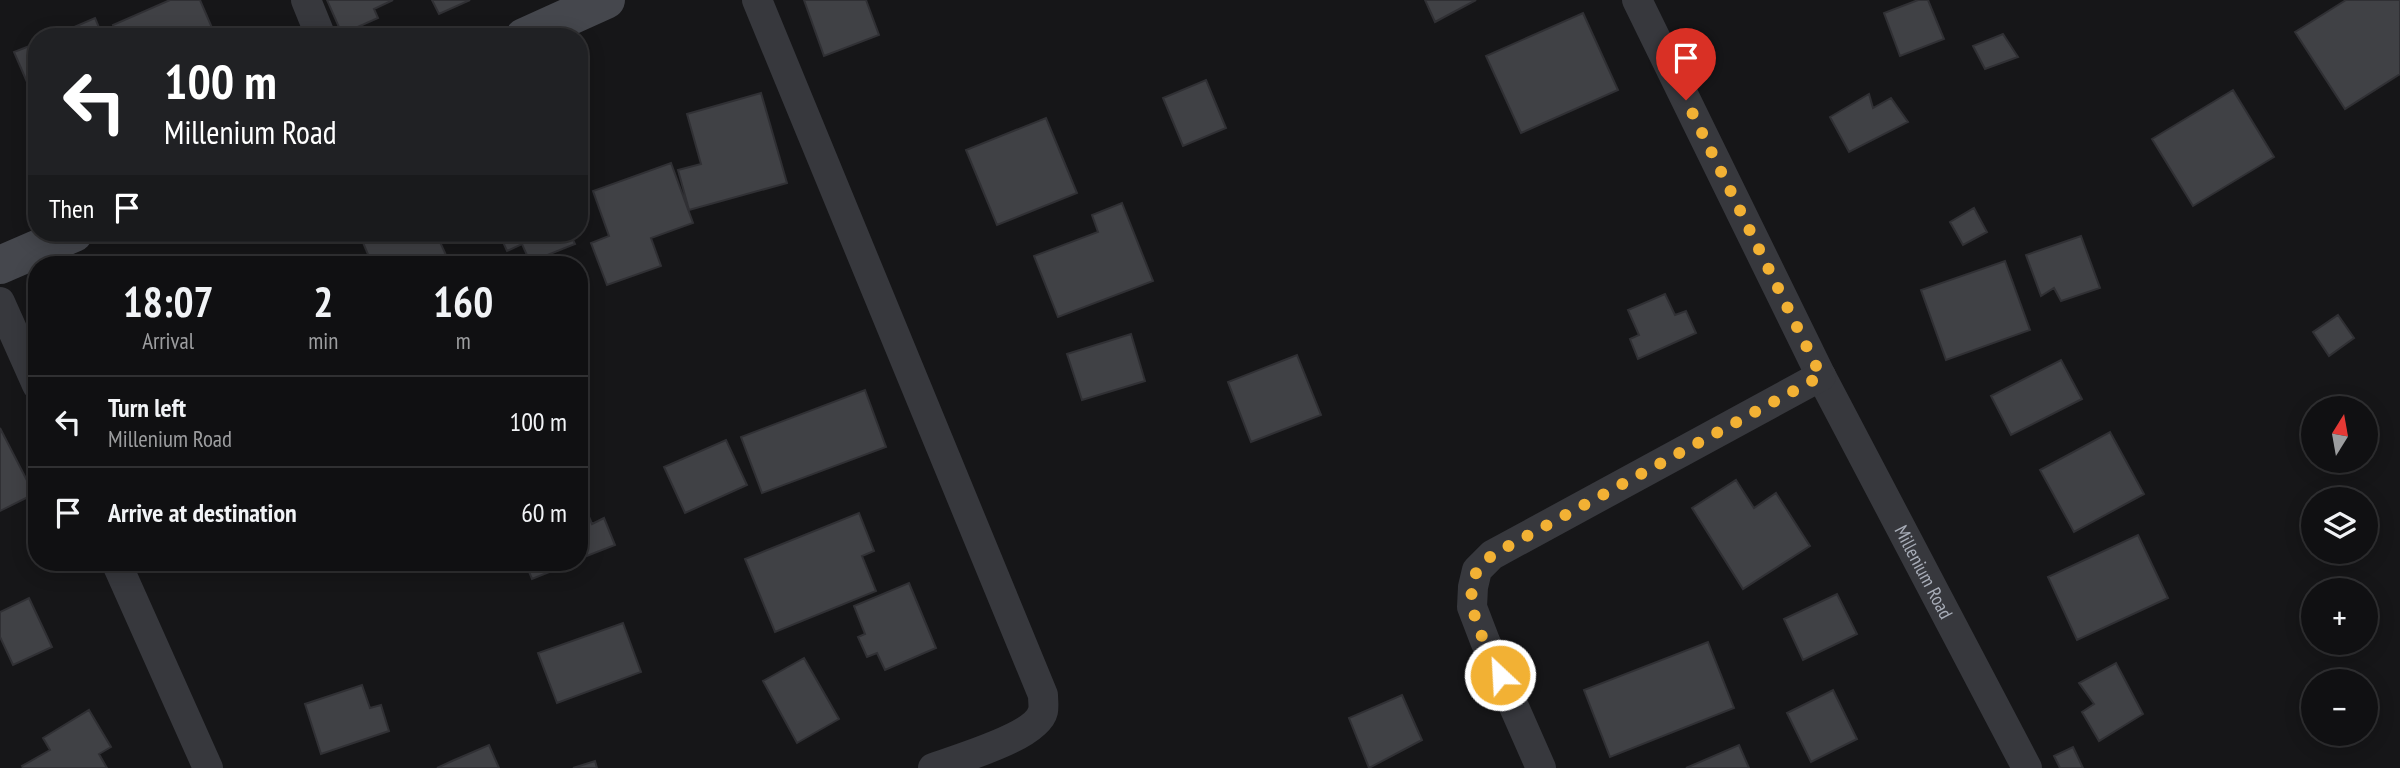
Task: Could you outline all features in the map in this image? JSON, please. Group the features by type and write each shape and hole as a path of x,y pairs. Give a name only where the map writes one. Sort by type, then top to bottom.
{"main road":[{"path":"544,28 607,0"},
{"path":"0,265 53,242"}],"street":[{"path":"306,0 317,28"},
{"path":"757,0 1043,695 1043,713 1018,736 933,768"},
{"name":"Millenium Road","path":"1637,0 1821,376 2027,768"},
{"path":"0,302 28,364"},
{"path":"1541,768 1472,607 1472,587 1477,570 1492,555 1821,376"},
{"path":"120,571 208,768"}],"building":[{"path":"170,0 200,0 212,28 114,28 113,25"},
{"path":"327,0 393,0 374,9 378,18 356,28 339,28"},
{"path":"432,0 470,0 439,14"},
{"path":"804,0 866,0 879,35 824,56"},
{"path":"1425,0 1476,0 1435,22"},
{"path":"1918,0 1928,0 1944,39 1900,56 1884,13"},
{"path":"2346,0 2400,0 2400,74 2345,109 2295,32"},
{"path":"1583,13 1618,90 1521,133 1486,56"},
{"path":"95,18 99,28 72,28"},
{"path":"2003,34 2018,57 1985,69 1973,46"},
{"path":"28,47 28,84 14,52"},
{"path":"1206,80 1226,128 1183,146 1163,98"},
{"path":"2233,90 2274,157 2193,206 2152,139"},
{"path":"761,93 787,183 689,210 678,170 701,164 687,114"},
{"path":"1869,94 1873,108 1891,98 1908,122 1849,152 1830,117"},
{"path":"1046,118 1077,193 997,225 966,150"},
{"path":"671,163 693,223 651,238 661,266 607,285 591,243 609,236 593,191"},
{"path":"1122,203 1153,281 1058,317 1034,256 1098,232 1092,215"},
{"path":"1974,208 1987,232 1963,245 1950,222"},
{"path":"2081,236 2100,288 2061,301 2054,288 2041,296 2026,255"},
{"path":"363,242 440,242 446,256 369,256"},
{"path":"503,242 575,244 545,256 527,256 522,244 507,251"},
{"path":"2005,261 2030,330 1946,360 1921,290"},
{"path":"1665,294 1675,315 1686,311 1696,333 1638,359 1630,339 1639,335 1628,310"},
{"path":"2338,315 2354,338 2329,356 2313,332"},
{"path":"1131,334 1145,381 1082,400 1067,354"},
{"path":"1297,355 1321,415 1251,442 1228,382"},
{"path":"2061,360 2082,399 2011,435 1991,396"},
{"path":"865,390 886,447 762,493 741,437"},
{"path":"0,428 28,482 28,497 0,511"},
{"path":"2110,432 2144,494 2074,532 2040,470"},
{"path":"726,440 747,485 685,513 664,467"},
{"path":"1736,480 1754,508 1776,493 1810,546 1743,589 1692,508"},
{"path":"859,513 874,551 862,556 876,591 775,632 745,559"},
{"path":"588,514 592,524 604,518 615,545 588,556"},
{"path":"2138,535 2168,598 2077,640 2048,577"},
{"path":"529,571 552,571 532,579"},
{"path":"909,583 936,648 885,670 877,653 867,657 858,637 865,634 854,606"},
{"path":"1837,594 1857,634 1803,660 1784,619"},
{"path":"29,598 52,647 13,665 0,637 0,612"},
{"path":"623,623 641,672 557,703 538,653"},
{"path":"1708,642 1734,708 1610,757 1584,690"},
{"path":"804,658 839,719 797,743 763,681"},
{"path":"2116,663 2143,714 2099,741 2082,712 2094,704 2079,683"},
{"path":"362,685 370,708 381,705 389,731 321,754 305,704"},
{"path":"1833,690 1857,739 1811,762 1787,713"},
{"path":"1402,695 1422,740 1369,768 1349,718"},
{"path":"89,710 111,747 99,754 107,768 23,768 22,766 50,750 43,738"},
{"path":"489,745 499,768 437,768 452,761"},
{"path":"1739,745 1749,768 1686,768"},
{"path":"2073,747 2083,768 2060,768 2054,756"},
{"path":"595,761 597,768 573,768"}],"route":[{"path":"1500,675 1472,607 1472,587 1477,570 1492,555 1821,376 1686,100"}]}
